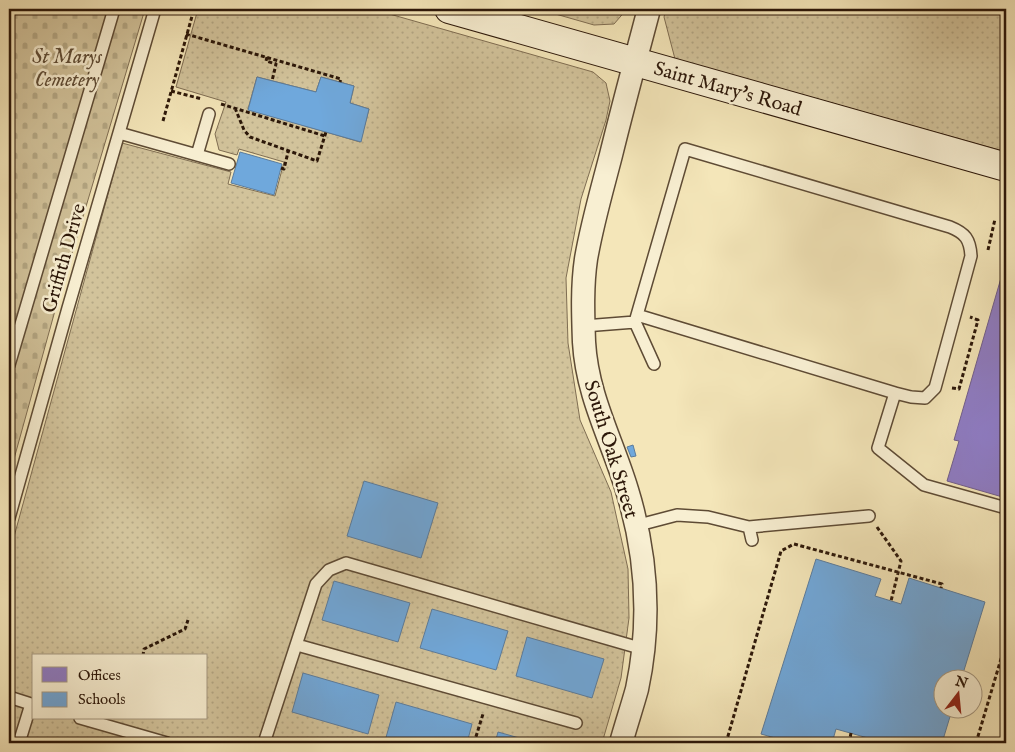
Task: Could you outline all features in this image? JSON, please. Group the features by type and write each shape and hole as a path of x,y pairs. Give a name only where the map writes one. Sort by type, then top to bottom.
{"main road":[{"name":"Saint Mary's Road","path":"449,9 1006,167"}],"street":[{"name":"South Oak Street","path":"621,743 636,689 643,649 646,603 644,565 627,491 596,407 584,344 583,294 586,260 634,62 649,9"}],"lane":[{"path":"9,366 114,9"},
{"name":"Griffith Drive","path":"9,518 155,9"},
{"path":"197,155 209,114"},
{"path":"120,133 228,164"},
{"path":"584,326 636,318 894,393 925,398 935,388 971,256 970,244 960,232 950,227 686,149 636,318 654,364"},
{"path":"894,393 878,448 924,485 1006,508"},
{"path":"636,526 677,515 708,518 750,527 870,516"},
{"path":"750,527 752,540"},
{"path":"264,743 316,584 329,570 346,563 643,649"},
{"path":"297,645 576,724"},
{"path":"9,698 32,704 19,743"},
{"path":"87,720 167,743"}],"path":[{"path":"163,121 194,9"},
{"path":"186,34 341,79 340,82"},
{"path":"267,57 266,61 276,64 272,80"},
{"path":"171,91 204,100"},
{"path":"220,104 235,108 326,134 317,161 250,137 244,130 235,108"},
{"path":"281,168 284,169 288,152"},
{"path":"870,516 901,562 891,601"},
{"path":"726,743 781,551 794,544 897,574 942,584 941,588"},
{"path":"143,654 144,649 185,629 188,620"},
{"path":"976,743 1006,642"},
{"path":"474,743 487,699"},
{"path":"849,743 851,733"}],"green space":[{"name":"St Marys Cemetery","path":"9,9 145,9 56,307 9,477"},
{"path":"198,9 372,9 593,72 606,83 610,101 606,120 581,199 566,278 568,343 580,420 611,492 628,569 629,618 621,678 602,743 9,743 9,555 122,143 231,172 228,184 275,196 284,162 239,149 237,155 219,150 215,134 226,102 176,87","holes":["257,77 316,92 321,77 354,86 350,103 369,109 360,142 248,109"]},
{"path":"538,9 627,9 614,24 594,25"},
{"path":"666,9 1006,9 1006,152 675,59 664,17"}],"building: Offices":[{"path":"1006,269 1006,498 947,481 959,441 954,440 1001,278 1004,278"}],"building: Schools":[{"path":"257,77 316,92 321,77 354,86 350,103 369,109 361,142 248,110"},
{"path":"240,152 282,164 274,195 231,183"},
{"path":"633,445 636,456 631,457 627,447"},
{"path":"364,481 438,503 421,558 347,536"},
{"path":"816,559 881,579 875,596 901,604 909,578 985,602 964,670 932,670 932,720 949,720 942,743 866,743 868,738 836,729 832,743 793,743 761,734"},
{"path":"334,581 410,603 398,642 322,620"},
{"path":"432,609 508,631 496,670 420,648"},
{"path":"527,637 604,659 592,698 516,676"},
{"path":"303,673 379,695 368,734 292,712"},
{"path":"396,702 472,724 467,743 394,743 385,741"},
{"path":"498,732 537,743 495,743"}]}
